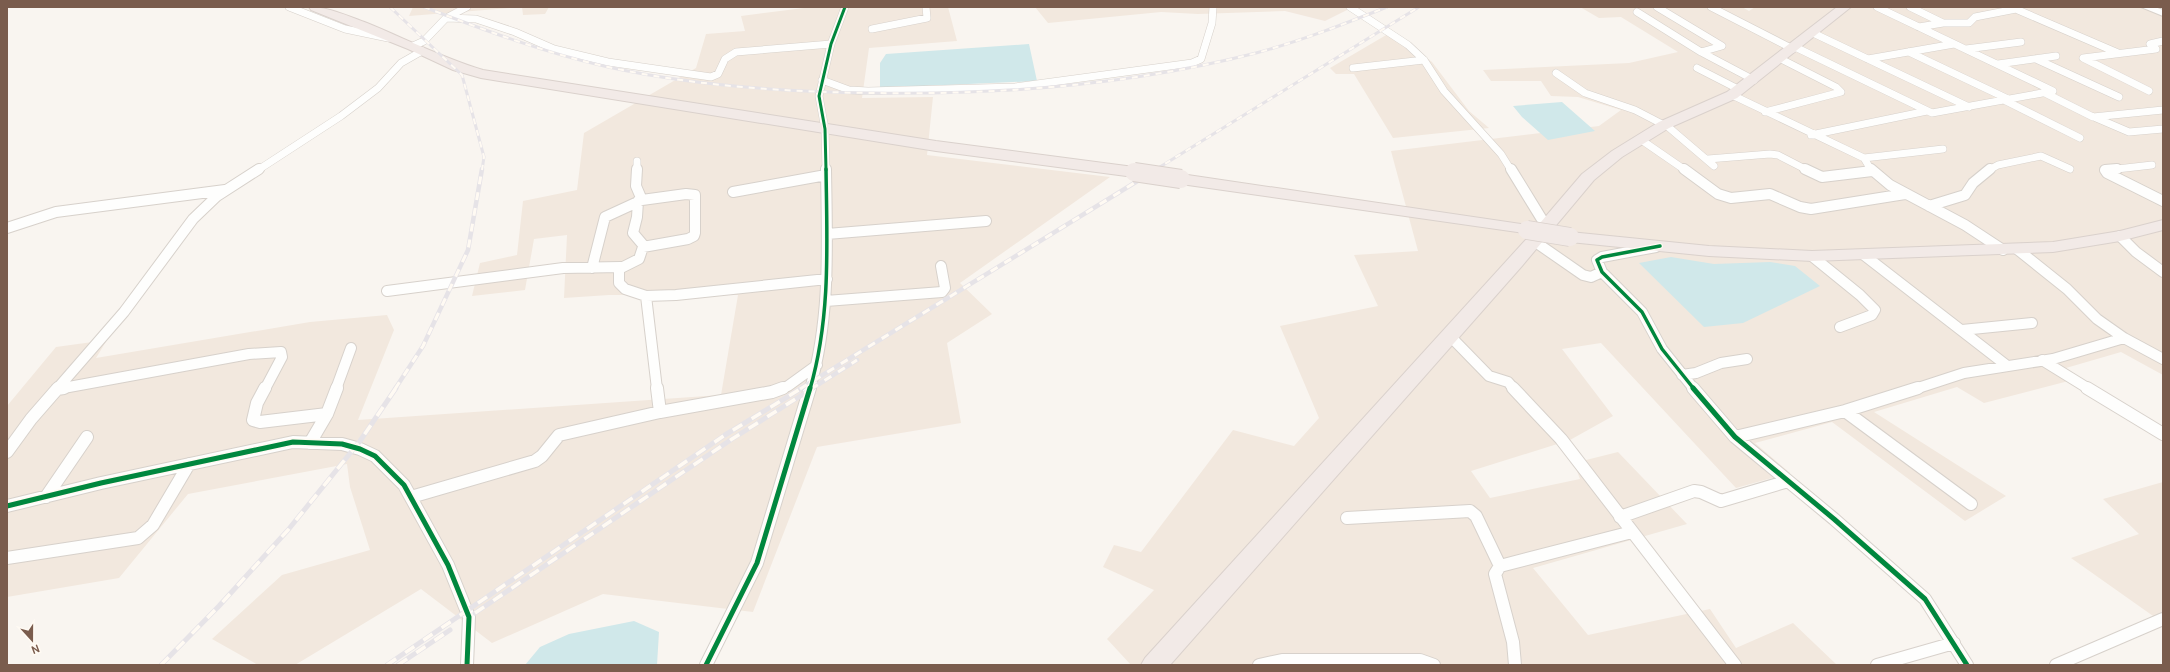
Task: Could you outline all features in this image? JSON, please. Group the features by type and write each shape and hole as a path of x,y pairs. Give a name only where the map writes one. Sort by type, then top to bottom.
{"highway":[{"path":"315,7 400,41 458,67 481,74 936,146 1181,179 1530,236 1570,237 1758,255 1812,256 2010,250 2053,247 2120,236 2163,225"},
{"path":"1154,665 1449,335 1530,236 1546,226 1599,166 1640,139 1665,125 1742,88 1790,52 1845,7"}],"street":[{"path":"289,7 345,29 400,41"},
{"path":"7,452 31,419 124,312 193,219 227,190 341,116 378,88 446,18 467,7"},
{"path":"706,665 757,563 817,365 826,301 827,279 825,129 819,96 831,44 846,7"},
{"path":"872,29 927,18 926,7"},
{"path":"822,80 849,90 982,89 1037,84 1192,63 1201,59 1212,23 1213,7"},
{"path":"1350,7 1408,45 1424,60 1444,91 1501,154 1532,201 1546,226"},
{"path":"1656,7 1722,46 1701,52"},
{"path":"1711,7 1790,52 1927,111 1936,113 2052,91 1877,7"},
{"path":"1910,7 1943,24"},
{"path":"2146,7 2163,13"},
{"path":"1919,27 1943,24 1963,25 1970,23 1971,19 1975,17 2014,8 2119,53"},
{"path":"1637,12 1701,52 1742,88 1765,112 1864,158 1943,149"},
{"path":"446,18 476,19 515,32 554,49 608,62 711,76 718,74 726,59 736,52 831,44"},
{"path":"1813,33 1969,106"},
{"path":"2150,91 2083,58 2156,49 2150,44 2163,41"},
{"path":"1966,49 2021,42"},
{"path":"1868,59 1954,44"},
{"path":"1765,112 1841,92 1836,86 1790,52"},
{"path":"1909,52 2080,138"},
{"path":"1998,64 2056,56"},
{"path":"2036,59 2119,97"},
{"path":"1352,68 1424,60"},
{"path":"1697,68 1742,88"},
{"path":"1556,73 1585,93 1635,110 1665,125 1711,163 1770,154 1778,155 1822,177 1872,171"},
{"path":"2045,93 2093,117 2129,132 2163,129"},
{"path":"2093,117 2163,110"},
{"path":"1811,134 1927,111"},
{"path":"1640,139 1667,156 1718,194 1726,197 1770,194 1800,207 1811,209 1905,194"},
{"path":"1929,206 1965,195 1973,183 1991,168 1998,165 2040,156 2070,169"},
{"path":"1864,158 1872,171 1884,181 1905,194 1965,224 2010,250 2067,289 2097,319 2124,338 2163,359"},
{"path":"638,161 636,184 640,201 632,229 634,237 644,246"},
{"path":"2152,164 2105,170 2108,173 2163,200"},
{"path":"733,192 826,175"},
{"path":"7,228 56,212 227,190"},
{"path":"592,268 605,217 609,214 640,201 686,194 692,194 696,197 694,236 644,246"},
{"path":"827,234 986,221"},
{"path":"1530,236 1583,275 1591,277 1602,272"},
{"path":"2120,236 2136,252 2163,272"},
{"path":"387,291 528,272 621,267 639,259 644,246"},
{"path":"1660,246 1602,257 1597,260 1602,272 1634,302 1649,322 1662,349 1682,375 1735,437 1925,599 1967,665"},
{"path":"1864,255 2006,365"},
{"path":"1812,256 1860,295 1875,310 1872,315 1840,327"},
{"path":"826,301 944,291 941,266"},
{"path":"621,267 619,283 626,289 646,296 676,295 827,279"},
{"path":"646,296 660,412"},
{"path":"1962,330 2032,323"},
{"path":"1449,335 1489,376 1508,382 1561,439 1735,665"},
{"path":"1735,437 1845,411 1964,373 2042,360 2124,338"},
{"path":"310,443 327,414 351,348"},
{"path":"57,389 249,354 281,352 282,357 257,403 253,420 260,422 327,414"},
{"path":"1682,375 1696,373 1721,363 1747,359"},
{"path":"2042,360 2163,434"},
{"path":"410,497 535,461 542,458 555,438 559,435 660,412 772,392 788,386 817,365"},
{"path":"1845,411 1972,504"},
{"path":"46,497 87,437"},
{"path":"7,506 189,464 293,442 342,444 360,449 375,456 404,485 448,565 467,611 467,665"},
{"path":"7,558 138,538 146,533 153,525 189,464"},
{"path":"1620,517 1694,491 1700,491 1721,501 1788,481"},
{"path":"1347,518 1470,511 1476,516 1500,566"},
{"path":"1515,665 1516,647 1499,596 1495,574 1500,566 1632,532"},
{"path":"2056,665 2163,619"},
{"path":"1877,665 1954,643"},
{"path":"1259,665 1282,660 1420,660 1434,665"}],"shaded area":[{"path":"413,7 522,7 409,16"},
{"path":"522,7 549,7 545,14 523,15"},
{"path":"812,7 948,7 957,41 869,48 862,98 933,97 927,155 1110,177 960,283 992,314 947,343 961,423 817,447 753,612 603,594 492,643 421,589 295,665 258,665 212,639 282,575 370,550 350,487 347,464 188,494 119,578 7,597 7,406 56,347 107,340 96,358 310,322 387,315 394,330 358,420 721,395 738,295 609,295 564,298 567,235 534,239 525,290 472,296 480,263 517,255 523,201 577,190 584,133 696,68 706,34 745,31 741,16"},
{"path":"1035,7 1353,7 1325,21 1285,11 1198,14 1161,12 1048,23"},
{"path":"1580,7 1742,7 1749,11 1755,7 2163,7 2163,375 2121,352 2066,368 2080,378 1984,403 1957,387 1874,412 2006,496 1965,521 1832,422 1755,443 1790,473 1736,488 1601,343 1562,349 1613,416 1570,440 1471,471 1490,498 1580,479 1574,463 1618,452 1687,524 1533,568 1588,635 1710,609 1736,648 1793,623 1837,665 1131,665 1107,639 1154,590 1103,567 1114,545 1141,552 1233,430 1294,446 1319,418 1280,326 1378,306 1354,255 1418,251 1391,151 1599,126 1621,110 1578,97 1551,96 1541,81 1491,81 1483,70 1629,63 1678,52 1621,17 1599,18"},
{"path":"1393,31 1432,62 1469,111 1489,128 1393,138 1354,74 1336,74 1330,68"},
{"path":"2163,482 2163,623 2071,558 2139,534 2103,499"}],"water":[{"path":"1029,44 1037,81 880,88 880,63 886,54"},
{"path":"1562,102 1595,131 1548,140 1522,117 1513,106"},
{"path":"1671,257 1714,264 1770,262 1795,266 1820,286 1743,323 1704,327 1639,263"},
{"path":"634,621 659,632 657,665 525,665 540,647 569,634"}],"railway":[{"path":"390,7 462,75 484,157 482,170"},
{"path":"424,7 538,48 584,61 641,74 740,87 873,93 1018,90 1066,86 1162,73 1256,53 1322,32 1387,7"},
{"path":"1155,170 1419,7"},
{"path":"395,389 423,346 468,250 482,169"},
{"path":"800,389 1157,169"},
{"path":"811,389 857,360"},
{"path":"161,665 219,606 288,530 360,441 396,388"},
{"path":"387,665 725,435 802,388"},
{"path":"475,613 732,439 813,388"},
{"path":"398,665 450,630"}],"cycle path":[{"path":"706,665 757,563 817,365 826,301 827,279 825,129 819,96 831,44 845,7"},
{"path":"1660,246 1602,257 1597,260 1602,272 1634,302 1642,312 1662,349 1682,375 1735,437 1834,519 1925,599 1967,665"},
{"path":"7,506 101,483 293,442 342,444 360,449 375,456 404,485 448,565 469,617 467,665"}]}
